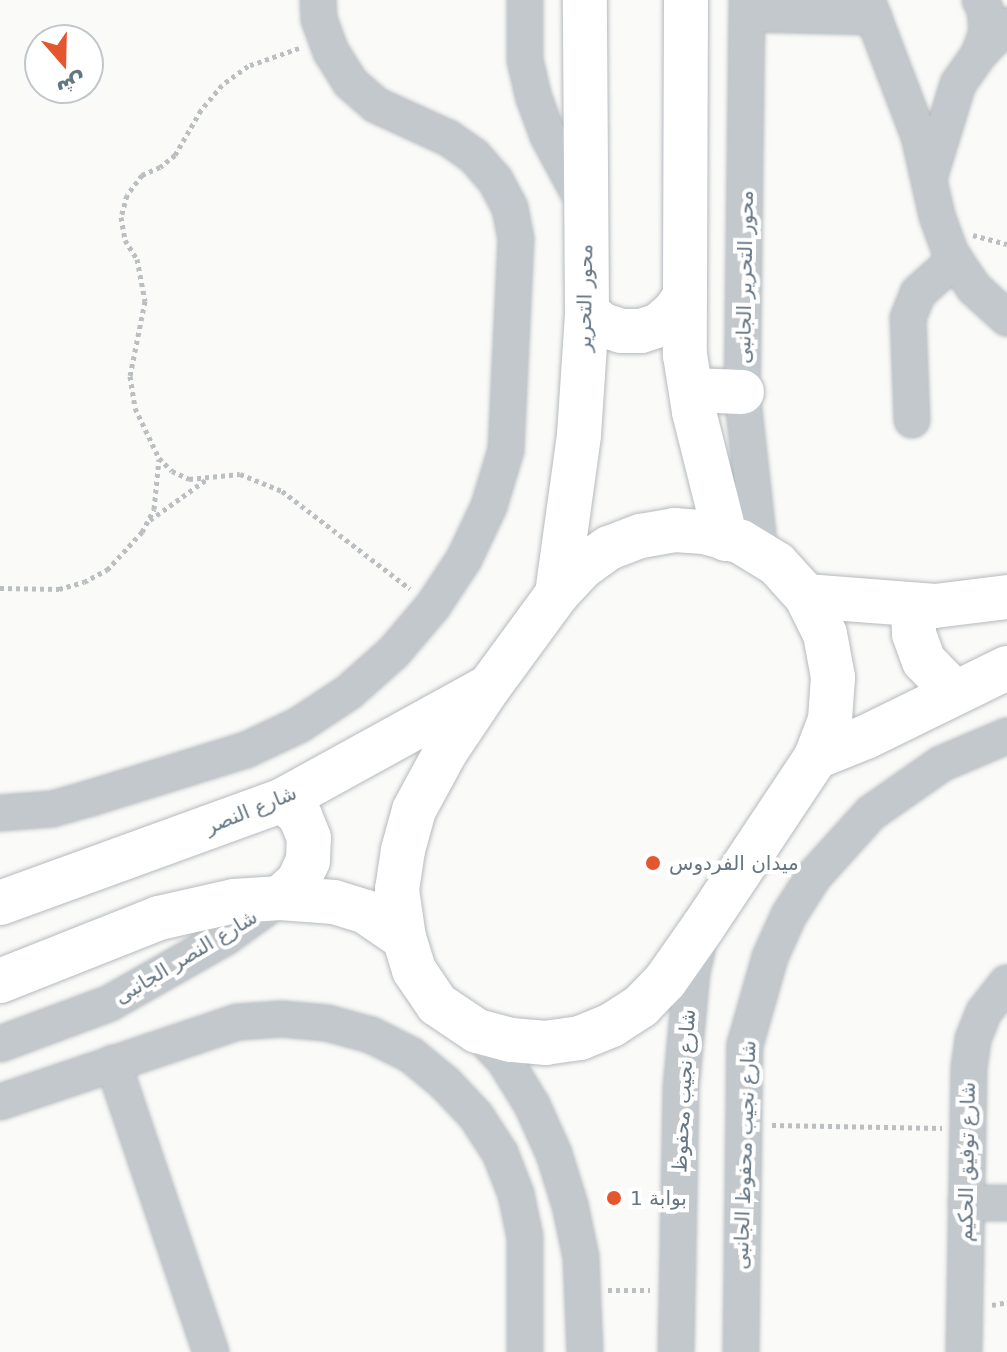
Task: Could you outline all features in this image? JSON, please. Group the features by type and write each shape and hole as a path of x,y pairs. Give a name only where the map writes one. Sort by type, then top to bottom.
{"main road":[{"name":"محور التحرير","path":"557,594 579,435 587,313 585,0"},
{"path":"686,0 685,355 691,390 743,545"},
{"path":"587,313 603,325 621,331 641,331 659,325 674,312 685,296"},
{"path":"691,390 742,392"},
{"path":"674,530 743,545 777,564 806,596 825,634 833,677 830,720 816,757 703,927 665,981 641,1006 612,1025 580,1038 546,1043 511,1040 477,1031 437,1004 414,970 404,938 397,890 414,810 446,751 557,594 590,561 609,548 641,536 674,530"},
{"path":"806,596 913,605 965,605 1007,597"},
{"path":"913,605 914,634 924,661 954,692"},
{"path":"816,757 866,737 1007,668"},
{"name":"شارع النصر","path":"6,896 283,800 489,687"},
{"path":"280,898 298,882 308,861 309,838 300,816 283,800"},
{"path":"0,981 159,918 234,901 280,898 334,902 366,912 404,938"}],"street":[{"path":"0,813 52,809 91,798 246,750 299,725 349,692 393,653 433,606 464,559 489,506 506,450 516,239 502,194 474,156 448,138 376,105 350,82 326,39 318,0"},
{"path":"525,0 525,60 534,98 564,171 585,205"},
{"path":"979,54 987,32 985,9 980,0"},
{"path":"747,7 871,9 903,90 930,175 937,216 955,260 974,288 1007,318"},
{"name":"محور التحرير الجانبى","path":"743,545 747,7"},
{"path":"930,175 958,84 979,54 1007,25"},
{"path":"903,90 922,95 941,93 958,84"},
{"path":"912,420 908,318 918,293 955,260"},
{"name":"شارع نجيب محفوظ الجانبى","path":"741,1352 745,1045 755,1000 783,929 814,876 841,843 904,787 941,764 1007,736"},
{"name":"شارع النصر الجانبى","path":"0,1044 110,1003 215,944 280,898"},
{"name":"شارع نجيب محفوظ","path":"676,1352 685,1030 692,972 703,927"},
{"name":"شارع توفيق الحكيم","path":"964,1352 967,1128 973,1039 984,1012 1007,983"},
{"path":"0,1102 238,1022 282,1019 327,1023 371,1035 411,1055 446,1084 476,1116 500,1153 516,1194 525,1237 525,1352"},
{"path":"477,1031 505,1061 532,1105 554,1154 570,1205 583,1289 585,1352"},
{"path":"113,1063 211,1352"},
{"path":"966,1203 1007,1203"}],"path":[{"path":"326,39 248,66 222,85 201,110 175,155 160,167 142,175 127,195 121,217 125,240 137,259 145,301 130,376 135,408 159,458 172,471 189,479 240,474 282,491 433,606"},
{"path":"0,588 59,589 84,582 107,570 127,553 147,521 159,483 159,458"},
{"path":"147,521 179,502 208,479"},
{"path":"743,1124 967,1128"},
{"path":"583,1289 676,1290"}],"place":[{"name":"ميدان الفردوس","path":"653,863"},
{"name":"بوابة 1","path":"614,1198"}]}
